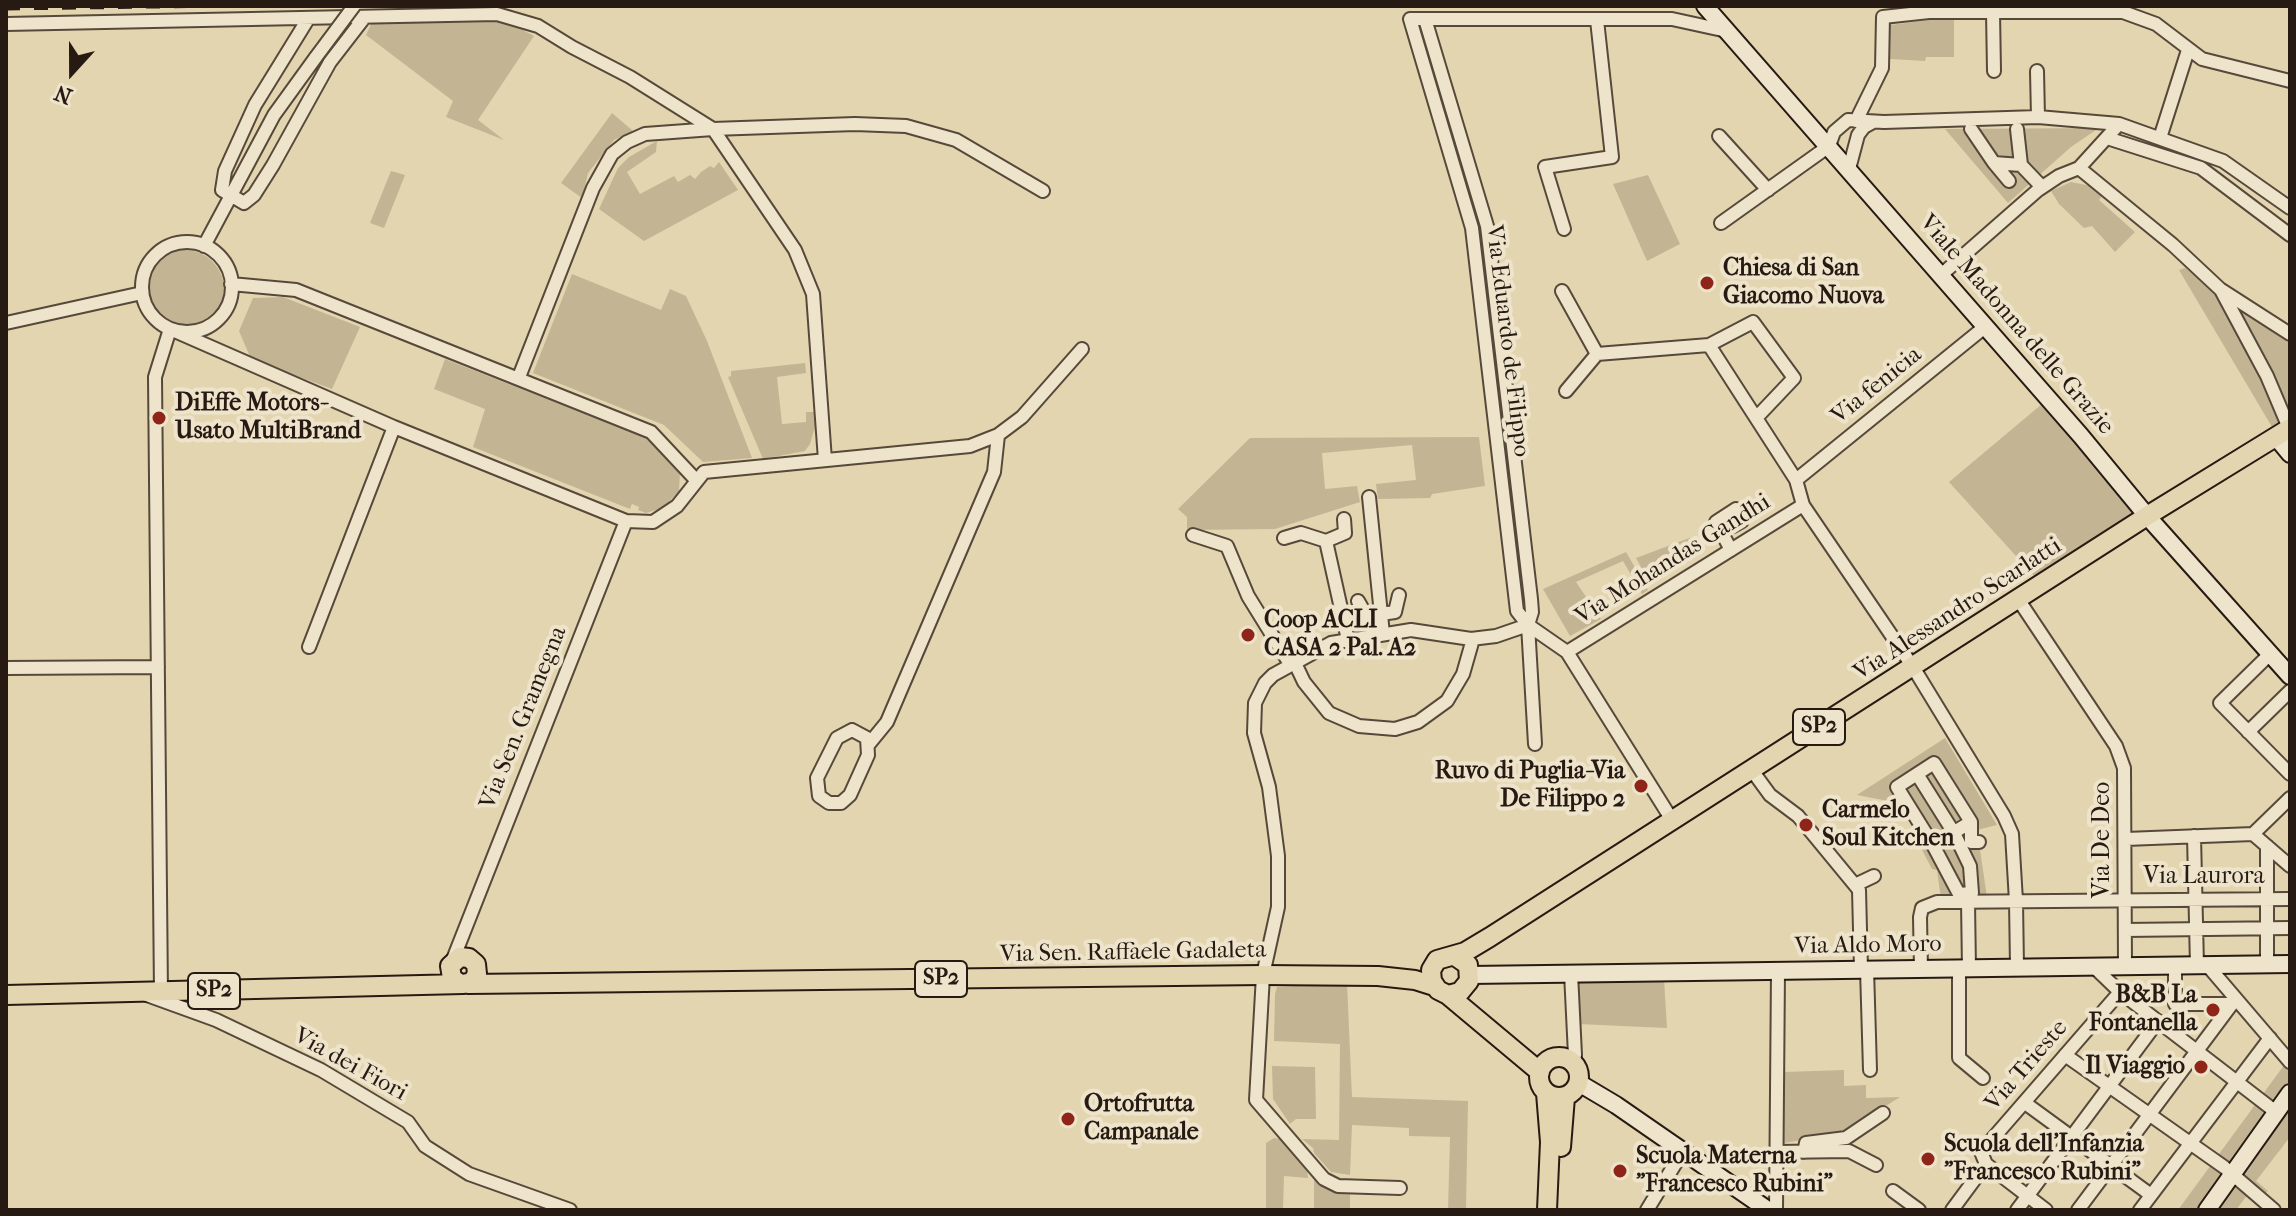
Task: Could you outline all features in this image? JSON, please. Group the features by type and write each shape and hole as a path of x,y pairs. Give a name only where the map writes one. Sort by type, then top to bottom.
{"main road":[{"name":"Via Alessandro Scarlatti","path":"1433,965 1443,957 1455,956 1490,937 2285,431"},
{"name":"Via Alessandro Scarlatti","path":"1457,983 1490,937"},
{"path":"1455,956 1464,961 1457,983"},
{"name":"Via Sen. Raffaele Gadaleta","path":"1378,976 1433,965"},
{"path":"1433,965 1431,976 1457,983 1545,1065"},
{"name":"Via Sen. Raffaele Gadaleta","path":"6,995 422,985 463,971 504,984 1263,975 1378,976 1457,983"},
{"path":"1546,1093 1555,1097 1571,1094 1579,1083 1579,1072 1573,1062 1562,1057 1545,1065 1540,1083 1546,1093 1550,1142 1547,1210"},
{"path":"1557,1210 1565,1097"}],"street":[{"path":"204,246 274,115 354,6"},
{"name":"Viale Madonna delle Grazie","path":"1705,6 1986,326 2147,516 2290,676"},
{"path":"1856,121 1882,68 1883,17 1929,12 2123,12 2156,24 2202,59 2290,81"},
{"path":"1993,12 1994,71"},
{"path":"6,24 497,14 538,26 630,77 713,129 795,250 813,294 825,460"},
{"path":"308,19 255,105 225,171 222,190 244,203 254,195 322,75 364,18"},
{"name":"Via Eduardo de Filippo","path":"1530,619 1517,611 1472,228 1410,19 1425,19 1487,226 1528,560 1535,744"},
{"path":"1425,19 1672,19 1730,32"},
{"path":"1564,229 1545,167 1612,157 1597,20"},
{"path":"2160,138 2188,50"},
{"path":"2037,71 2038,117"},
{"path":"1812,126 1856,121 2038,117 2119,124 2223,161 2290,208"},
{"path":"1721,223 1831,148 1846,149 1864,127 1873,122"},
{"path":"1831,148 1830,140 1841,123"},
{"path":"519,377 593,188 612,154 627,142 645,134 855,124 906,126 956,140 1043,191"},
{"path":"1941,275 2042,187 2079,168 2119,124"},
{"path":"1971,129 2009,181"},
{"path":"2017,129 2021,165 2042,187"},
{"path":"1719,136 1768,190"},
{"path":"2107,138 2201,168 2290,235"},
{"path":"1849,169 1856,140"},
{"path":"1994,163 2021,165"},
{"path":"2079,168 2173,245 2220,289 2290,334"},
{"path":"170,329 192,332 213,323 228,306 231,284 226,265 204,246 181,243 160,252 145,270 142,293 151,315 170,329 394,427 626,521 653,522 677,506 704,472 970,446 998,435 1042,397 1082,349"},
{"path":"231,284 296,290 651,432 696,480"},
{"path":"2220,289 2267,376 2290,454"},
{"path":"1562,291 1597,354"},
{"path":"6,323 142,293"},
{"path":"1566,391 1597,354 1709,345 1753,322 1794,378 1757,417"},
{"name":"Via fenicia","path":"1796,480 1986,326"},
{"path":"161,992 155,377 170,329"},
{"path":"1709,345 1796,480 1803,505 1913,667 2004,816 2012,834 2017,967"},
{"path":"309,647 394,427"},
{"path":"869,744 858,731 847,731 837,738 816,784 823,800 835,804 850,795 868,755 869,744 887,722 994,472 998,435"},
{"path":"1369,497 1383,634"},
{"name":"Via Mohandas Gandhi","path":"1567,652 1803,505"},
{"path":"1731,550 1716,522 1736,509 1742,521 1733,526"},
{"path":"1284,538 1301,533 1326,541 1345,533 1344,519"},
{"name":"Via Sen. Gramegna","path":"463,971 464,930 626,521"},
{"path":"1193,535 1227,546 1248,596 1304,682 1337,718 1359,726 1395,729 1418,722 1447,701 1463,674 1473,639"},
{"path":"1326,541 1348,640"},
{"path":"1358,601 1366,615 1395,612 1399,595"},
{"name":"Via De Deo","path":"2018,599 2116,746 2124,768 2125,966"},
{"path":"1400,1188 1338,1186 1324,1179 1256,1100 1263,975 1278,907 1275,818 1254,733 1253,717 1255,703 1265,683 1292,662 1331,643 1411,630 1473,639 1496,636 1530,619 1567,652 1672,820"},
{"path":"2270,654 2220,703 2290,774"},
{"path":"6,668 158,667"},
{"path":"2248,732 2290,691"},
{"path":"1917,774 1954,833 1970,866 1972,893 1959,894 1897,787 1917,774 1934,763 1971,822 1971,842 1979,842"},
{"path":"1751,769 1770,795 1798,816 1859,890 1870,1070"},
{"path":"2126,839 2253,834 2290,798"},
{"path":"1933,845 1971,822"},
{"path":"2253,834 2290,866"},
{"path":"2194,836 2197,929 2203,966 2290,1062"},
{"path":"2267,846 2267,964"},
{"path":"1855,885 1874,876"},
{"name":"Via Laurora","path":"1921,969 1920,917 1926,905 2125,899 2290,899"},
{"path":"1968,902 1959,1058 1983,1078"},
{"path":"2125,930 2290,928"},
{"path":"463,971 464,930"},
{"name":"Via Aldo Moro","path":"1457,983 1571,973 2290,964"},
{"path":"2093,966 2120,992 2236,1081 2284,1106 2207,1210"},
{"path":"2175,966 2175,1004 2234,1002"},
{"path":"1776,1210 1778,971"},
{"path":"1571,973 1573,1062"},
{"name":"Via Trieste","path":"1952,1210 1986,1164 1981,1152 2120,992"},
{"name":"Via dei Fiori","path":"140,993 216,1020 321,1070 408,1122 425,1146 469,1174 570,1210"},
{"path":"2078,1210 2234,1002"},
{"path":"2017,1210 2158,1021"},
{"path":"2140,1210 2270,1038"},
{"path":"2065,1055 2233,1174 2274,1210"},
{"path":"1579,1083 1768,1210"},
{"path":"2025,1103 2151,1195"},
{"path":"1804,1152 1806,1143 1846,1138 1883,1113"},
{"path":"1647,1210 1683,1151"},
{"path":"1777,1152 1849,1151 1876,1165"},
{"path":"1986,1164 2046,1210"},
{"path":"1893,1191 1919,1210"}],"shaded area":[{"path":"1954,17 1954,57 1926,57 1925,61 1890,59 1890,25"},
{"path":"506,21 534,36 478,120 504,140 446,117 453,101 366,35 372,22"},
{"path":"612,113 633,131 614,140 588,173 582,198 561,183"},
{"path":"2099,128 2071,147 2008,203 1945,129"},
{"path":"657,141 656,152 627,172 640,194 674,176 678,182 690,175 695,179 719,162 738,190 644,241 599,209 618,168 629,157"},
{"path":"391,171 405,175 384,228 370,223"},
{"path":"1648,175 1680,244 1647,261 1613,184"},
{"path":"2071,182 2096,187 2103,194 2099,200 2135,232 2115,252 2092,226 2084,228 2059,204 2051,191"},
{"path":"185,250 200,253 213,261 221,274 224,289 221,304 213,317 200,325 185,328 170,325 157,317 149,304 146,289 149,274 157,261 170,253"},
{"path":"2185,268 2290,344 2290,418 2272,427 2179,270"},
{"path":"572,274 661,310 670,289 686,296 707,341 752,458 703,462 664,425 533,373"},
{"path":"283,297 360,327 332,389 251,359 239,331 253,298"},
{"path":"445,359 651,440 680,471 679,491 663,508 646,513 632,504 630,509 473,447 485,409 434,389"},
{"path":"805,363 806,373 777,377 782,424 806,422 806,412 814,412 815,427 810,444 805,451 763,459 728,377 731,371"},
{"path":"2042,404 2136,513 2035,577 1949,482"},
{"path":"1479,437 1485,486 1432,494 1430,498 1378,499 1376,484 1416,480 1412,445 1322,453 1325,489 1357,486 1360,502 1275,529 1187,530 1187,517 1178,509 1250,438"},
{"path":"1692,537 1702,553 1651,585 1636,558"},
{"path":"1626,552 1648,590 1642,594 1623,561 1576,582 1601,619 1570,636 1543,589"},
{"path":"1945,738 1997,825 1977,830 1987,897 1941,899 1937,870 1932,869 1921,848 1925,838 1893,802 1857,795"},
{"path":"1664,979 1667,1028 1577,1024 1574,981"},
{"path":"1347,983 1352,1097 1468,1101 1466,1210 1448,1210 1450,1137 1409,1136 1409,1128 1352,1125 1350,1175 1331,1172 1302,1139 1339,1140 1340,1044 1274,1041 1277,987"},
{"path":"2290,1057 2290,1137 2256,1181 2268,1191 2258,1202 2248,1194 2236,1210 2178,1210"},
{"path":"1272,1066 1315,1067 1316,1119 1296,1119 1290,1124 1273,1099"},
{"path":"1844,1070 1844,1086 1866,1085 1866,1098 1900,1097 1843,1133 1784,1143 1784,1072"},
{"path":"1274,1138 1280,1139 1307,1169 1308,1178 1284,1176 1283,1210 1266,1210 1266,1143"},
{"path":"1314,1179 1327,1188 1350,1192 1350,1210 1314,1210"}],"railway":[{"path":"6,9 224,6"}],"place":[{"name":"Chiesa di San Giacomo Nuova","path":"1707,283"},
{"name":"DiEffe Motors- Usato MultiBrand","path":"159,418"},
{"name":"Coop ACLI CASA 2 Pal. A2","path":"1248,635"},
{"name":"Ruvo di Puglia-Via De Filippo 2","path":"1641,786"},
{"name":"Carmelo Soul Kitchen","path":"1806,825"},
{"name":"B&B La Fontanella","path":"2213,1010"},
{"name":"Il Viaggio","path":"2201,1067"},
{"name":"Ortofrutta Campanale","path":"1068,1119"},
{"name":"Scuola dell'Infanzia \"Francesco Rubini\"","path":"1928,1159"},
{"name":"Scuola Materna \"Francesco Rubini\"","path":"1620,1171"}]}
